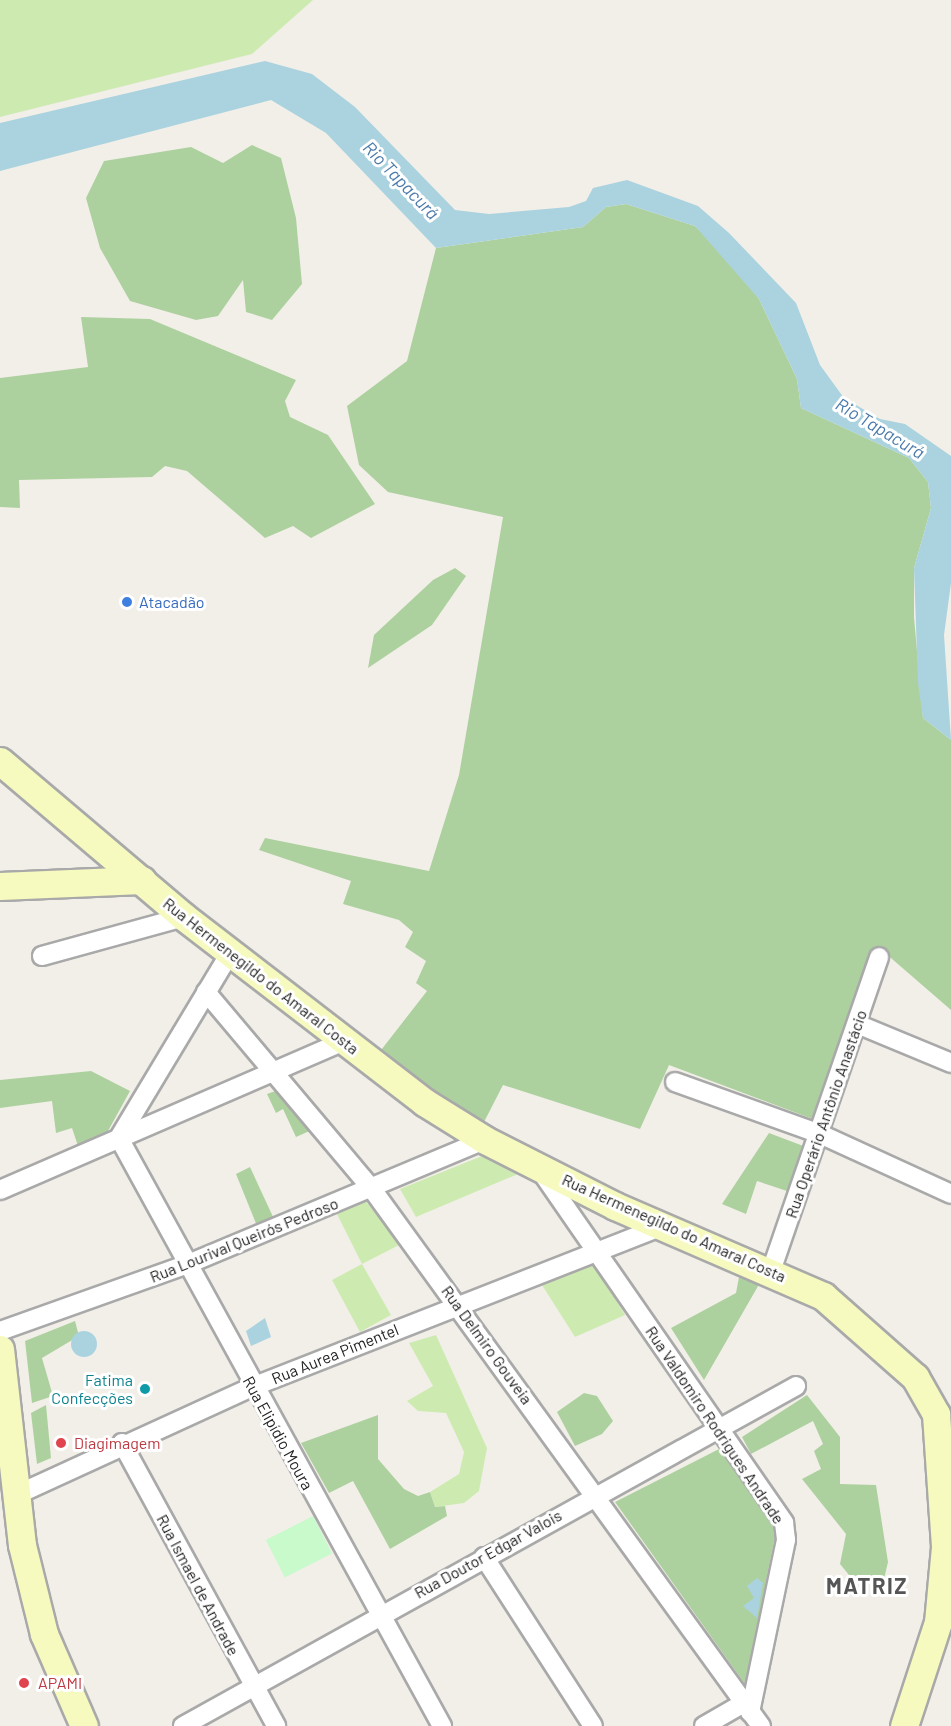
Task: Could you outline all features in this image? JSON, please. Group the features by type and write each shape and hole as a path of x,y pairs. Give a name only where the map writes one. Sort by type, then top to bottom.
{"street":[{"name":"Rua Hermenegildo do Amaral Costa","path":"0,761 184,917 342,1042 485,1140 538,1168 662,1226 771,1271 853,1319 927,1394 942,1452 947,1585 935,1636 904,1726"},
{"path":"0,886 142,880"},
{"path":"42,956 184,917"},
{"path":"119,1138 231,953"},
{"name":"Rua Operário Antônio Anastácio","path":"771,1271 879,957"},
{"name":"Rua Delmiro Gouveia","path":"206,992 372,1189 458,1303 752,1714"},
{"path":"856,1024 951,1063"},
{"path":"0,1190 342,1042"},
{"path":"675,1082 820,1134 951,1194"},
{"name":"Rua Elipídio Moura","path":"119,1138 252,1387 442,1726"},
{"name":"Rua Lourival Queirós Pedroso","path":"0,1331 188,1264 485,1140"},
{"name":"Rua Valdomiro Rodrigues Andrade","path":"538,1168 720,1427 786,1532 752,1714"},
{"name":"Rua Aurea Pimentel","path":"14,1496 122,1443 252,1387 594,1249 662,1226"},
{"path":"0,1349 14,1496 44,1634 84,1726"},
{"name":"Rua Doutor Edgar Valois","path":"183,1726 251,1684 796,1386"},
{"name":"Rua Ismael de Andrade","path":"122,1443 251,1684 276,1726"},
{"path":"484,1557 593,1726"},
{"path":"704,1726 752,1714"}],"green space":[{"path":"0,0 313,0 252,54 0,117"},
{"path":"252,145 281,158 296,218 302,284 272,320 246,312 243,280 218,316 196,320 130,301 100,248 86,198 104,161 191,147 223,163"},
{"path":"626,204 695,226 726,257 759,299 797,379 801,408 909,458 928,482 931,508 914,568 914,617 923,718 951,740 951,1010 884,952 871,957 818,1121 669,1065 640,1129 503,1085 483,1124 449,1107 378,1054 427,991 416,983 426,961 405,947 413,932 399,920 343,904 351,881 259,850 265,838 429,871 459,775 503,517 388,492 359,465 347,406 407,361 436,248 583,227 606,207"},
{"path":"81,317 150,319 296,380 285,401 290,417 328,435 375,504 311,538 293,526 265,538 187,471 165,466 152,477 19,480 20,508 0,507 0,378 88,367"},
{"path":"455,568 466,576 432,625 368,668 374,635 433,580"},
{"path":"91,1071 130,1091 108,1131 78,1146 72,1128 56,1133 52,1101 0,1108 0,1080"},
{"path":"281,1089 314,1129 296,1137 283,1109 276,1113 267,1094"},
{"path":"769,1133 806,1147 790,1192 757,1181 746,1214 722,1204"},
{"path":"487,1154 518,1174 416,1217 400,1189"},
{"path":"250,1167 274,1219 257,1226 236,1174"},
{"path":"363,1198 401,1244 362,1264 336,1212"},
{"path":"593,1262 625,1315 575,1337 542,1285"},
{"path":"362,1264 391,1315 360,1332 332,1280"},
{"path":"739,1277 761,1281 704,1380 671,1328 736,1293"},
{"path":"75,1321 79,1336 42,1358 53,1396 32,1403 25,1341"},
{"path":"436,1335 487,1448 479,1491 464,1503 435,1507 430,1492 459,1474 464,1452 446,1413 418,1411 407,1401 433,1386 409,1343"},
{"path":"584,1393 597,1396 613,1421 602,1434 575,1446 557,1412"},
{"path":"807,1395 840,1437 840,1484 876,1485 888,1562 884,1579 849,1575 840,1564 846,1534 802,1479 821,1469 814,1451 823,1444 813,1421 751,1454 742,1437"},
{"path":"46,1405 51,1458 37,1464 31,1413"},
{"path":"378,1415 378,1459 404,1489 418,1496 430,1492 435,1507 445,1506 447,1516 390,1549 353,1481 329,1493 301,1443"},
{"path":"723,1447 776,1532 745,1684 615,1502"},
{"path":"313,1516 332,1553 285,1577 266,1540"}],"water":[{"name":"Rio Tapacurá","path":"265,61 312,74 355,107 455,210 489,214 569,207 586,201 593,188 627,180 698,206 729,233 796,303 820,365 844,398 880,419 905,424 951,456 951,583 944,635 951,740 923,718 918,683 914,568 931,508 928,482 909,458 801,408 797,379 759,299 695,226 626,204 606,207 583,227 436,248 326,133 271,100 0,171 0,123"},
{"path":"265,1318 271,1337 251,1346 246,1331"},
{"path":"84,1331 93,1335 97,1344 93,1353 84,1357 75,1353 71,1344 75,1335"},
{"path":"757,1578 763,1583 757,1618 743,1606 754,1598 747,1586"}],"place":[{"name":"Atacadão","path":"127,602"},
{"name":"Fatima Confecções","path":"145,1389"},
{"name":"Diagimagem","path":"61,1443"},
{"name":"APAMI","path":"24,1683"}],"district":[{"name":"MATRIZ","path":"867,1586"}]}
